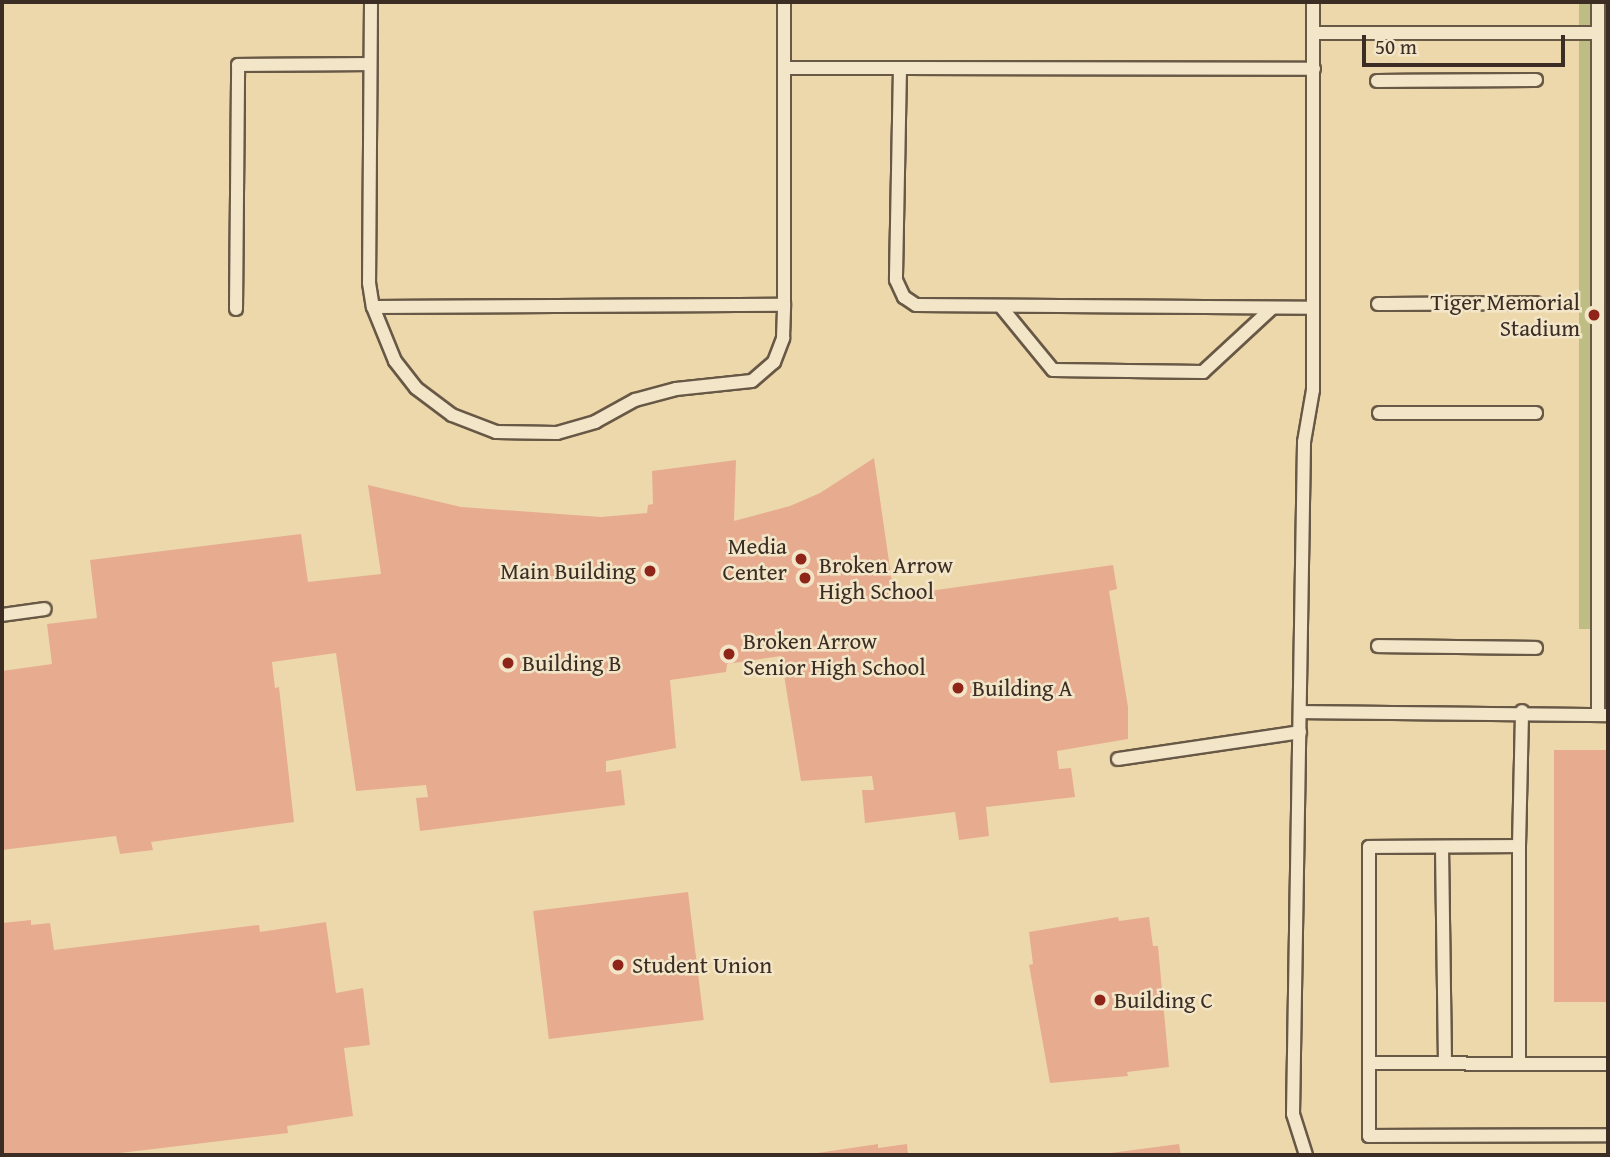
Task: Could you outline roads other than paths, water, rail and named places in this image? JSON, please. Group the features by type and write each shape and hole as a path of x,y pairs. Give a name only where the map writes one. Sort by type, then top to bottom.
{"lane":[{"path":"371,2 373,307 395,361 416,388 452,415 496,432 528,435 558,433 595,422 635,400 676,389 752,380 774,362 783,338 784,305 784,2"},
{"path":"1306,1155 1293,1114 1304,442 1313,390 1313,2"},
{"path":"1300,712 1521,711 1603,715 1603,95 1598,2"},
{"path":"1314,33 1598,33"},
{"path":"236,309 238,65 370,64"},
{"path":"784,68 1314,69"},
{"path":"900,68 896,280 904,297 916,305 1003,308 1313,308"},
{"path":"1377,81 1536,80"},
{"path":"1378,304 1536,303"},
{"path":"373,307 784,305"},
{"path":"1003,308 1053,370 1203,372 1272,308"},
{"path":"1379,413 1536,413"},
{"path":"2,615 45,610"},
{"path":"1378,646 1536,648"},
{"path":"1519,1063 1521,711"},
{"path":"1118,759 1300,732"},
{"path":"1442,846 1445,1063"},
{"path":"1519,846 1369,847 1369,1136 1608,1135"},
{"path":"1369,1063 1608,1064"}],"place":[{"name":"Tiger Memorial Stadium","path":"1594,315"},
{"name":"Media Center","path":"801,559"},
{"name":"Main Building","path":"650,571"},
{"name":"Broken Arrow High School","path":"805,578"},
{"name":"Broken Arrow Senior High School","path":"729,654"},
{"name":"Building B","path":"508,663"},
{"name":"Building A","path":"958,688"},
{"name":"Student Union","path":"618,965"},
{"name":"Building C","path":"1100,1000"}]}
